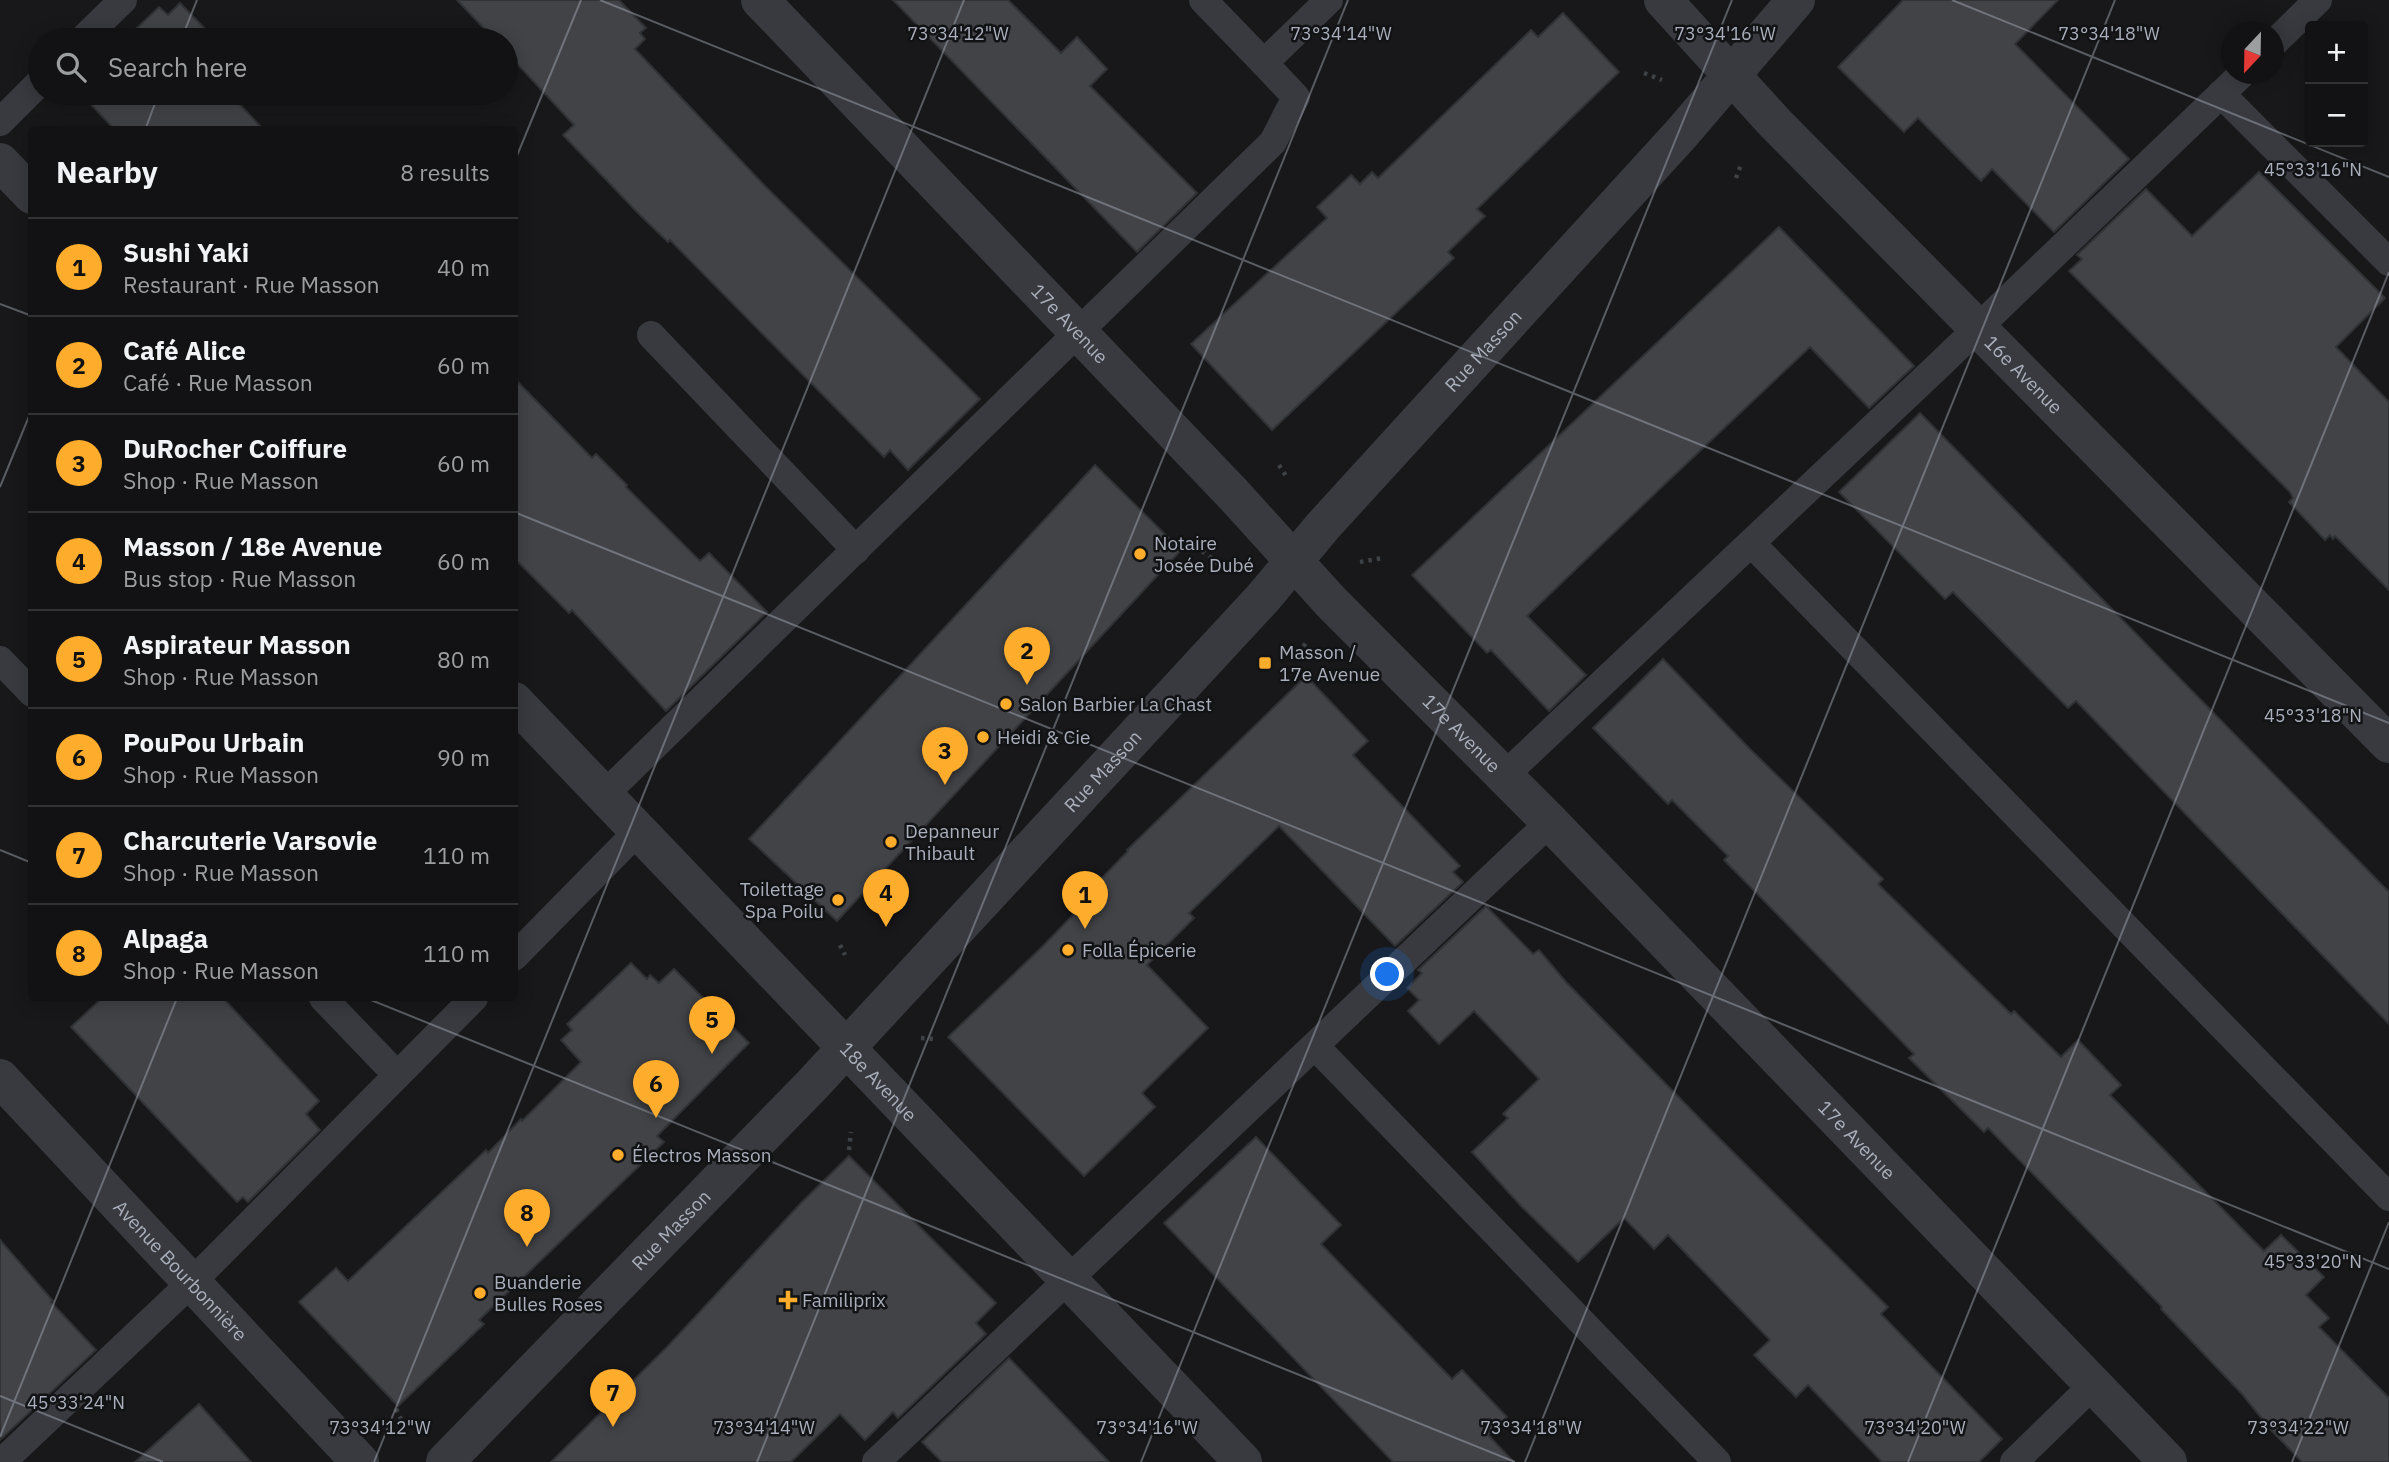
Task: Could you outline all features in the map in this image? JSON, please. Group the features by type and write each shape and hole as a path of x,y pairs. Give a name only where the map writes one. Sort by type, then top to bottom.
{"street":[{"name":"17e Avenue","path":"760,0 1233,494 1331,602 1550,822 2168,1462"},
{"name":"16e Avenue","path":"1663,0 1775,123 2389,744"},
{"name":"Rue Masson","path":"445,1462 846,1049 1295,562 1323,526 1681,134 1796,0"},
{"path":"0,162 28,191"},
{"name":"18e Avenue","path":"518,705 1243,1462"},
{"name":"Avenue Bourbonnière","path":"0,1078 360,1462"}],"lane":[{"path":"94,28 123,0"},
{"path":"604,795 1273,142 1296,97 1203,0"},
{"path":"1264,63 1329,0"},
{"path":"2284,32 2318,0"},
{"path":"1504,775 2232,84"},
{"path":"0,122 28,94"},
{"path":"2221,94 2389,262"},
{"path":"651,335 856,550"},
{"path":"1751,543 2389,1197"},
{"path":"0,660 28,689"},
{"path":"876,1462 1550,822"},
{"path":"518,953 638,831"},
{"path":"326,1001 397,1075"},
{"path":"2,1462 192,1282 471,1001"},
{"path":"1315,1046 1717,1462"},
{"path":"2014,1462 2093,1385"}],"path":[{"path":"1644,73 1662,80"},
{"path":"1736,178 1741,165"},
{"path":"1279,465 1286,476"},
{"path":"1202,551 1225,569"},
{"path":"1353,564 1383,558"},
{"path":"840,945 845,955"},
{"path":"919,1037 934,1039"},
{"path":"849,1150 851,1132"},
{"path":"396,1409 401,1419"}],"building":[{"path":"457,0 619,0 646,28 640,33 645,39 635,49 765,186 980,399 908,470 890,450 884,457 563,135 574,125 518,65 518,28 484,28"},
{"path":"893,0 1008,0 1061,53 1077,37 1107,69 1090,86 1197,193 1137,252"},
{"path":"1903,0 2058,0 2015,44 2129,159 2054,232 1992,169 1981,181 1918,118 1904,132 1838,67"},
{"path":"180,3 204,28 137,28 159,7 168,15"},
{"path":"1563,13 1619,72 1477,209 1485,216 1448,252 1454,258 1272,430 1191,344 1327,218 1317,207 1351,175 1360,184 1372,172 1378,178 1531,30 1538,37"},
{"path":"91,105 240,105 260,126 111,126"},
{"path":"2259,172 2385,298 2336,347 2389,402 2389,590 2335,536 2333,539 2330,535 2325,540 2289,502 2293,498 2290,492 2069,271 2082,259 2077,255 2146,189 2192,236"},
{"path":"1779,227 1914,366 1869,408 1810,347 1667,482 1527,616 1586,675 1549,711 1491,650 1487,653 1412,575"},
{"path":"518,382 592,458 596,454 700,561 709,553 767,612 666,711 572,610 569,613 518,562"},
{"path":"1920,413 2389,892 2389,1024 2076,701 2068,708 1953,592 1945,599 1839,492"},
{"path":"1095,465 1181,550 837,921 749,839"},
{"path":"1663,659 1749,748 1883,879 1878,884 2011,1014 2014,1011 2061,1057 2078,1040 2121,1085 2110,1095 2264,1251 2281,1235 2324,1277 2306,1295 2329,1318 2319,1327 2389,1398 2389,1462 2302,1462 2162,1307 2074,1216 1988,1128 1984,1132 1909,1058 1914,1054 1724,860 1728,856 1672,800 1668,804 1593,728"},
{"path":"1306,676 1368,741 1353,755 1460,866 1453,872 1463,882 1395,946 1279,826 1189,913 1194,918 1147,965 1208,1028 1142,1093 1155,1107 1084,1176 948,1037 1099,888 1096,884 1127,850"},
{"path":"1486,906 1533,954 1539,950 1566,982 1888,1307 1881,1314 2002,1439 1979,1462 1882,1462 1808,1385 1796,1397 1754,1355 1770,1340 1668,1235 1654,1249 1624,1218 1578,1262 1521,1206 1472,1152 1508,1118 1503,1114 1539,1079 1474,1011 1439,1044 1408,1011 1419,1000 1407,988 1422,973 1418,970"},
{"path":"631,963 647,979 650,975 659,983 674,969 749,1043 657,1136 664,1142 479,1320 484,1324 398,1406 299,1302 336,1268 348,1281 486,1150 488,1153 581,1062 561,1040 572,1030 567,1024"},
{"path":"99,1001 226,1001 319,1101 306,1114 320,1130 248,1202 243,1197 237,1202 71,1027"},
{"path":"1256,1137 1341,1225 1321,1244 1452,1379 1462,1370 1507,1417 1488,1435 1514,1462 1393,1462 1164,1223"},
{"path":"849,1156 996,1303 976,1323 986,1334 898,1418 893,1412 865,1440 840,1414 791,1462 551,1462 668,1346 801,1203"},
{"path":"0,1240 53,1301 51,1302 96,1350 0,1440"},
{"path":"1009,1358 1109,1462 942,1462 922,1442"},
{"path":"199,1404 251,1462 135,1462"}],"place":[{"name":"Notaire Josée Dubé","path":"1140,554"},
{"name":"Masson / 17e Avenue","path":"1265,663"},
{"name":"Café Alice","path":"1027,685"},
{"name":"Salon Barbier La Chast","path":"1006,704"},
{"name":"Heidi & Cie","path":"983,737"},
{"name":"DuRocher Coiffure","path":"945,785"},
{"name":"Depanneur Thibault","path":"891,842"},
{"name":"Toilettage Spa Poilu","path":"838,900"},
{"name":"Masson / 18e Avenue","path":"886,927"},
{"name":"Sushi Yaki","path":"1085,929"},
{"name":"Folla Épicerie","path":"1068,950"},
{"name":"Aspirateur Masson","path":"712,1054"},
{"name":"PouPou Urbain","path":"656,1118"},
{"name":"Électros Masson","path":"618,1155"},
{"name":"Alpaga","path":"527,1247"},
{"name":"Buanderie Bulles Roses","path":"480,1293"},
{"name":"Familiprix","path":"788,1300"},
{"name":"Charcuterie Varsovie","path":"613,1427"}]}
